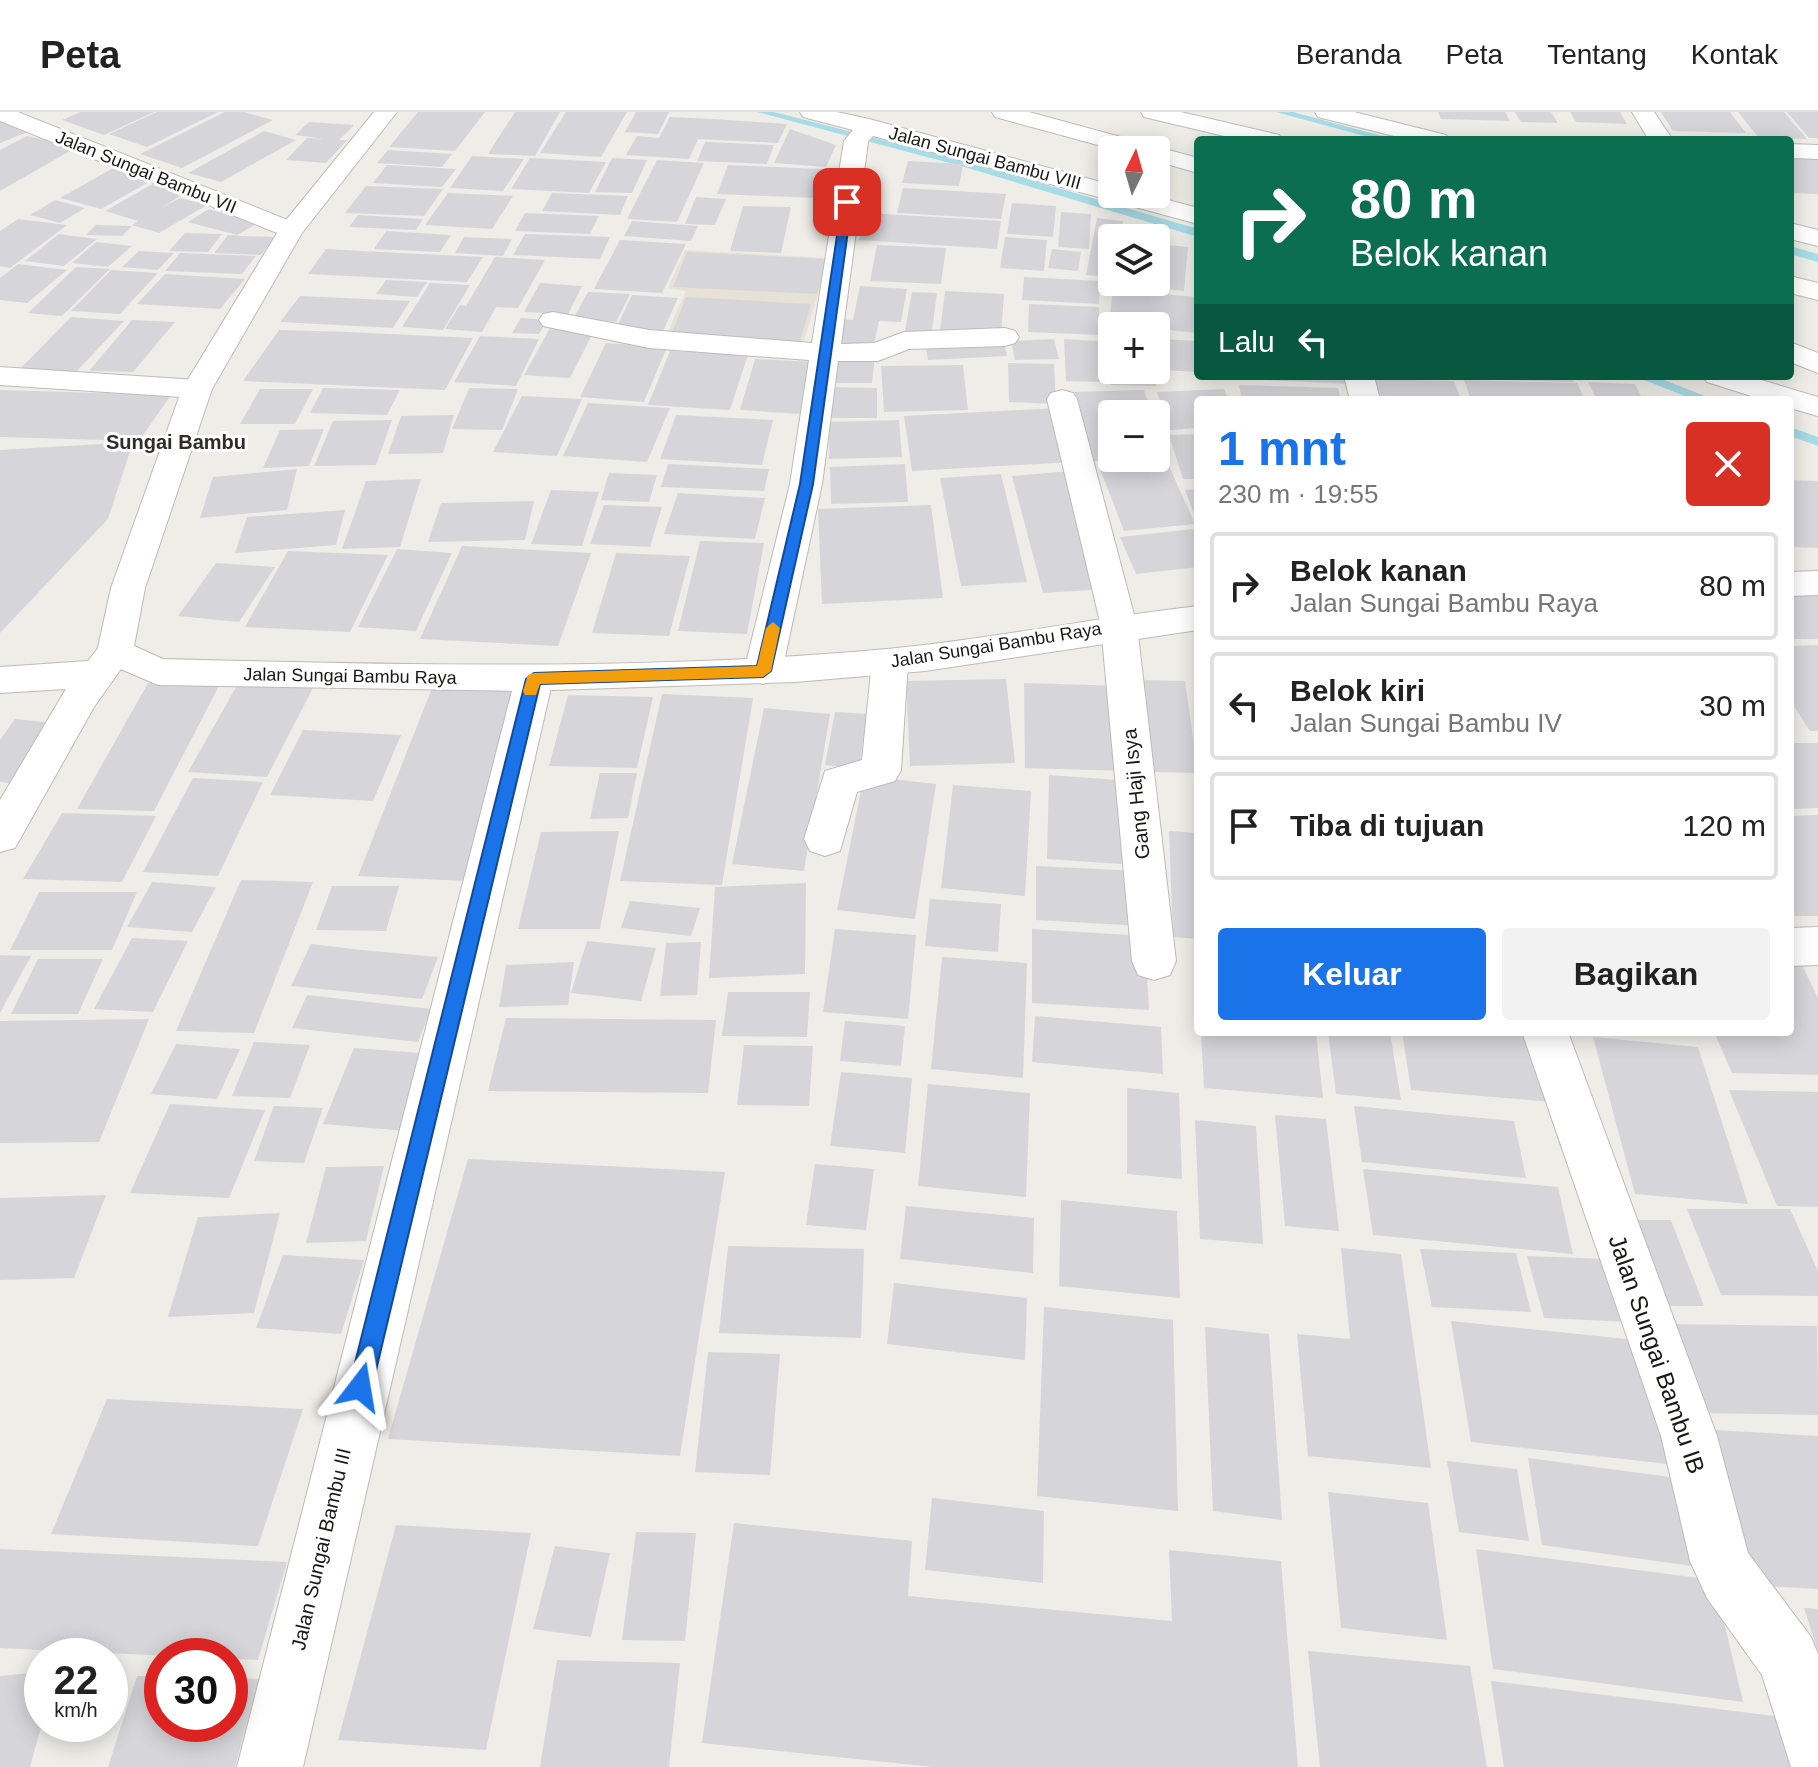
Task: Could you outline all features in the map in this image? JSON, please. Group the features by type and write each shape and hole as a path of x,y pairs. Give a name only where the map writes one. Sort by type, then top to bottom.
{"main road":[{"path":"0,836 105,663 197,389 291,230 386,112"},
{"name":"Jalan Sungai Bambu VIII","path":"811,112 864,132 1098,189"},
{"path":"1003,112 1098,138"},
{"path":"1152,112 1254,136"},
{"path":"1326,112 1422,136"},
{"path":"1643,112 1658,136"},
{"name":"Jalan Sungai Bambu VII","path":"0,113 291,230"},
{"path":"763,671 806,484 864,132"},
{"path":"1794,151 1818,152"},
{"path":"1170,158 1194,165"},
{"name":"Jalan Sungai Bambu VIII","path":"1169,208 1194,215"},
{"path":"1794,232 1818,238"},
{"path":"1794,285 1818,292"},
{"path":"553,320 649,339 826,353 878,352 904,341 1005,337"},
{"path":"1794,352 1818,361"},
{"path":"0,376 197,389"},
{"path":"1730,380 1782,396"},
{"name":"Gang Haji Isya","path":"1062,399 1119,626 1154,961"},
{"path":"1794,400 1818,407"},
{"path":"1794,584 1818,583"},
{"name":"Jalan Sungai Bambu Raya","path":"105,663 158,672 534,679 763,671 890,662 1119,626 1194,618"},
{"path":"825,839 839,782 881,770 890,662"},
{"path":"0,680 105,663"},
{"name":"Jalan Sungai Bambu III","path":"270,1767 534,679"},
{"path":"1794,947 1818,946"},
{"name":"Jalan Sungai Bambu IB","path":"1546,1036 1689,1436 1720,1561 1728,1577 1789,1659 1818,1754"}],"shaded area":[{"path":"685,250 829,258 802,347 665,338 686,291 668,288"}],"building":[{"path":"81,112 154,112 104,135 62,120"},
{"path":"157,112 218,112 147,147 109,134"},
{"path":"225,112 244,112 273,120 182,168 140,154"},
{"path":"418,112 485,112 455,151 389,147"},
{"path":"515,112 560,112 535,156 488,154"},
{"path":"566,112 627,112 601,157 540,153"},
{"path":"636,112 669,112 658,134 625,132"},
{"path":"1438,112 1505,112 1510,121 1441,119"},
{"path":"1515,112 1551,112 1558,123 1521,122"},
{"path":"1570,112 1620,112 1627,124 1576,122"},
{"path":"1661,112 1730,112 1746,133 1673,131"},
{"path":"1738,112 1784,112 1807,139 1794,139 1794,136 1757,136"},
{"path":"1787,112 1818,112 1818,138 1809,138"},
{"path":"670,117 787,124 778,143 698,139 689,159 626,155 637,136 659,138"},
{"path":"0,119 30,131 0,143"},
{"path":"309,122 354,125 339,140 347,140 326,163 286,160 307,138 324,139 295,135"},
{"path":"790,129 836,145 826,167 774,163"},
{"path":"264,131 296,140 221,182 188,173"},
{"path":"27,136 77,147 0,191 0,150"},
{"path":"705,142 774,145 767,164 697,161"},
{"path":"388,150 452,154 442,167 377,163"},
{"path":"472,156 524,159 503,191 450,188"},
{"path":"530,158 606,162 589,193 511,189"},
{"path":"612,158 647,160 632,193 595,192"},
{"path":"1794,158 1818,159 1818,194 1794,193"},
{"path":"657,160 704,163 677,222 627,219"},
{"path":"908,161 963,164 959,186 902,183"},
{"path":"387,165 456,169 442,187 373,183"},
{"path":"728,165 849,170 841,199 717,194"},
{"path":"115,167 156,178 101,209 60,198"},
{"path":"156,182 188,191 161,208 180,198 207,205 159,233 132,225 138,221 105,211"},
{"path":"366,186 443,189 424,216 345,213"},
{"path":"903,188 1006,194 1001,219 897,213"},
{"path":"448,193 513,196 492,229 425,225"},
{"path":"552,193 628,196 620,215 542,211"},
{"path":"696,197 726,199 715,225 685,224"},
{"path":"55,200 85,208 60,223 30,215"},
{"path":"1012,203 1056,206 1053,237 1007,234"},
{"path":"743,206 791,207 781,253 730,251"},
{"path":"209,209 258,223 237,235 188,222"},
{"path":"1061,212 1091,214 1089,249 1058,247"},
{"path":"525,213 599,216 590,234 515,231"},
{"path":"867,213 1001,221 997,249 859,240"},
{"path":"358,215 423,219 416,230 349,227"},
{"path":"1097,218 1123,221 1122,224 1098,224 1098,276 1086,275"},
{"path":"18,219 67,225 10,268 0,266 0,231"},
{"path":"632,221 698,226 691,241 624,236"},
{"path":"96,225 132,226 122,236 86,235"},
{"path":"386,231 451,235 440,252 374,249"},
{"path":"185,233 222,234 208,252 169,251"},
{"path":"59,234 97,239 64,266 25,261"},
{"path":"525,234 610,237 600,259 513,255"},
{"path":"228,235 275,237 261,255 214,253"},
{"path":"464,237 512,239 503,256 455,253"},
{"path":"1005,237 1047,240 1044,271 1000,268"},
{"path":"620,240 686,244 662,293 594,289"},
{"path":"96,242 132,246 108,267 72,263"},
{"path":"877,245 946,248 941,284 870,281"},
{"path":"1170,245 1188,247 1184,291 1170,289"},
{"path":"326,249 483,257 467,282 308,274"},
{"path":"1052,249 1081,252 1078,271 1048,268"},
{"path":"139,251 174,253 158,270 122,267"},
{"path":"687,252 827,259 817,294 673,287"},
{"path":"180,253 256,256 242,274 165,271"},
{"path":"495,257 545,260 518,308 496,307 482,332 445,329 460,305 466,306"},
{"path":"18,264 67,270 27,303 0,300 0,278"},
{"path":"76,267 110,269 62,316 28,313"},
{"path":"111,270 158,273 120,314 71,311"},
{"path":"165,274 245,279 220,309 137,304"},
{"path":"1024,277 1098,281 1099,304 1022,300"},
{"path":"386,280 427,282 417,297 376,294"},
{"path":"430,283 470,285 443,330 402,327"},
{"path":"540,283 582,286 568,314 524,312"},
{"path":"860,286 907,289 901,322 879,321 873,349 832,347 838,319 853,320"},
{"path":"945,291 1004,294 1001,334 940,331"},
{"path":"588,292 630,294 616,322 573,319"},
{"path":"912,292 937,293 931,337 904,336"},
{"path":"632,295 678,298 663,331 616,328"},
{"path":"300,296 410,301 393,328 280,322"},
{"path":"1112,296 1194,297 1194,333 1170,330 1170,312 1110,312"},
{"path":"686,297 811,304 799,345 670,337"},
{"path":"1029,304 1099,307 1098,335 1028,332"},
{"path":"71,317 124,321 76,372 21,368"},
{"path":"521,318 548,320 539,334 512,333"},
{"path":"132,320 175,322 133,372 89,371"},
{"path":"550,328 594,331 570,378 524,375"},
{"path":"279,330 473,338 445,390 243,381"},
{"path":"480,336 539,339 516,386 454,382"},
{"path":"1054,339 1059,359 1015,360 1011,341"},
{"path":"1064,339 1098,341 1098,382 1066,381"},
{"path":"1170,340 1194,341 1194,372 1170,370"},
{"path":"1004,341 1007,356 928,360 925,344"},
{"path":"606,343 667,347 644,402 580,397"},
{"path":"670,351 748,355 730,410 648,405"},
{"path":"837,358 875,358 872,383 835,383"},
{"path":"755,359 815,362 802,414 740,410"},
{"path":"1008,363 1054,364 1056,404 1009,402"},
{"path":"963,365 968,410 884,412 881,366"},
{"path":"1266,380 1349,380 1350,384"},
{"path":"1375,380 1454,381 1460,396 1381,396"},
{"path":"1464,380 1577,383 1583,396 1470,396"},
{"path":"1503,380 1573,380 1574,382"},
{"path":"1588,382 1635,384 1641,396 1595,396"},
{"path":"1156,384 1156,386 1111,385"},
{"path":"1239,385 1338,388 1340,396 1241,396"},
{"path":"832,387 877,388 877,418 831,418"},
{"path":"323,388 400,390 387,415 310,413"},
{"path":"469,388 518,389 502,430 452,429"},
{"path":"260,389 313,389 295,424 240,424"},
{"path":"1224,389 1227,396 1194,396 1194,428 1170,430 1170,400 1160,400 1157,392"},
{"path":"0,390 171,395 139,441 0,437"},
{"path":"1144,390 1147,400 1098,400 1098,461 1093,461 1074,392"},
{"path":"522,396 582,399 557,456 493,452"},
{"path":"588,403 670,408 647,462 563,456"},
{"path":"1058,408 1073,462 912,471 904,416"},
{"path":"454,415 443,453 388,454 401,416"},
{"path":"676,415 773,420 762,465 660,459"},
{"path":"392,420 376,465 314,466 333,421"},
{"path":"899,420 902,457 829,459 829,422"},
{"path":"324,429 309,466 263,468 280,430"},
{"path":"1194,434 1194,479 1183,479 1170,435"},
{"path":"133,442 108,519 0,633 0,450"},
{"path":"668,464 769,469 764,491 661,487"},
{"path":"905,464 908,502 831,504 830,467"},
{"path":"1170,468 1194,524 1124,531 1101,472 1170,472"},
{"path":"297,469 287,510 200,518 213,477"},
{"path":"1070,471 1106,589 1043,593 1012,476"},
{"path":"609,473 657,475 649,502 601,500"},
{"path":"1001,474 1027,582 961,586 940,478"},
{"path":"421,479 400,547 342,549 366,481"},
{"path":"1794,480 1818,481 1818,548 1794,547"},
{"path":"1194,489 1194,514 1185,490"},
{"path":"551,490 599,492 582,546 531,544"},
{"path":"678,493 765,498 755,539 664,534"},
{"path":"534,501 525,540 428,542 441,503"},
{"path":"604,505 662,507 650,547 590,544"},
{"path":"931,505 943,598 822,604 818,509"},
{"path":"345,510 336,545 235,553 247,517"},
{"path":"1193,529 1194,567 1136,574 1120,537"},
{"path":"700,541 764,543 747,634 678,631"},
{"path":"462,546 591,553 558,646 420,639"},
{"path":"397,549 452,553 416,631 358,627"},
{"path":"288,551 388,555 350,632 245,627"},
{"path":"616,553 690,556 669,636 592,633"},
{"path":"216,563 275,567 239,622 178,616"},
{"path":"1794,594 1818,594 1818,639 1794,639"},
{"path":"1818,645 1818,731 1810,731 1794,706 1794,646"},
{"path":"1006,679 1015,763 910,766 906,681"},
{"path":"1142,680 1185,681 1194,745 1194,773 1153,772"},
{"path":"239,682 314,686 267,777 188,772"},
{"path":"148,683 220,684 154,811 77,809"},
{"path":"434,683 529,686 466,881 358,876"},
{"path":"1024,683 1122,686 1129,771 1025,768"},
{"path":"662,694 753,698 722,885 620,881"},
{"path":"568,695 653,697 637,768 549,766"},
{"path":"764,708 830,714 804,871 732,864"},
{"path":"835,712 867,714 859,768 825,765"},
{"path":"15,719 63,724 19,784 0,782 0,740"},
{"path":"303,730 401,735 373,801 270,795"},
{"path":"1794,743 1818,743 1818,808 1794,809"},
{"path":"600,773 637,773 628,818 590,819"},
{"path":"1049,775 1133,781 1136,865 1047,859"},
{"path":"864,776 936,784 915,919 837,910"},
{"path":"193,778 263,782 218,876 143,872"},
{"path":"953,785 1031,791 1025,896 941,888"},
{"path":"62,813 156,816 122,882 23,879"},
{"path":"1818,815 1818,916 1794,916 1794,816"},
{"path":"619,831 600,929 518,929 541,832"},
{"path":"1169,831 1194,833 1194,939 1173,937"},
{"path":"1036,866 1140,871 1142,926 1036,920"},
{"path":"241,880 313,882 254,1033 176,1031"},
{"path":"152,882 216,887 192,932 127,927"},
{"path":"806,883 805,974 709,978 715,887"},
{"path":"332,886 399,886 386,931 316,930"},
{"path":"39,892 137,892 112,950 10,950"},
{"path":"930,899 1001,904 998,952 925,946"},
{"path":"630,901 700,908 691,936 621,928"},
{"path":"835,929 916,935 908,1019 823,1012"},
{"path":"1032,929 1145,936 1149,1010 1032,1003"},
{"path":"132,938 188,941 153,1012 94,1009"},
{"path":"587,941 656,948 641,1001 571,993"},
{"path":"701,942 697,995 660,996 666,943"},
{"path":"311,944 438,957 422,999 291,986"},
{"path":"0,955 31,956 0,1013"},
{"path":"942,957 1027,963 1023,1078 931,1069"},
{"path":"38,959 103,959 78,1014 11,1014"},
{"path":"574,962 568,1005 499,1007 506,965"},
{"path":"1794,963 1801,963 1818,998 1818,1075 1732,1073 1716,1036 1794,1036"},
{"path":"728,992 810,992 807,1037 722,1036"},
{"path":"307,995 431,1009 418,1042 292,1028"},
{"path":"1035,1016 1161,1027 1163,1074 1032,1062"},
{"path":"506,1018 716,1020 708,1093 488,1091"},
{"path":"149,1019 99,1142 0,1143 0,1021"},
{"path":"845,1021 905,1026 901,1066 840,1061"},
{"path":"1201,1036 1316,1036 1323,1098 1204,1088"},
{"path":"1329,1036 1391,1036 1401,1100 1336,1094"},
{"path":"1403,1036 1537,1036 1552,1102 1411,1090"},
{"path":"1593,1037 1698,1047 1748,1204 1635,1194"},
{"path":"254,1042 310,1045 290,1098 232,1096"},
{"path":"176,1044 240,1049 217,1099 151,1094"},
{"path":"744,1045 813,1046 809,1106 737,1105"},
{"path":"354,1048 434,1054 407,1131 323,1124"},
{"path":"841,1072 912,1078 905,1153 830,1146"},
{"path":"928,1084 1030,1093 1026,1197 918,1186"},
{"path":"1127,1088 1179,1093 1182,1179 1127,1174"},
{"path":"1729,1090 1818,1092 1818,1207 1777,1206"},
{"path":"170,1104 265,1110 229,1198 130,1193"},
{"path":"274,1106 323,1108 304,1163 254,1161"},
{"path":"1354,1106 1514,1121 1526,1178 1362,1162"},
{"path":"1275,1115 1326,1119 1339,1231 1285,1226"},
{"path":"1195,1120 1256,1126 1263,1244 1200,1239"},
{"path":"468,1159 725,1172 680,1456 388,1439"},
{"path":"815,1164 874,1169 866,1230 806,1225"},
{"path":"384,1166 366,1241 306,1243 326,1167"},
{"path":"1363,1169 1558,1187 1573,1254 1373,1235"},
{"path":"106,1195 74,1278 0,1280 0,1198"},
{"path":"1061,1200 1177,1211 1180,1298 1059,1286"},
{"path":"906,1206 1034,1218 1033,1273 900,1259"},
{"path":"1687,1209 1790,1209 1818,1271 1818,1296 1721,1295"},
{"path":"280,1213 254,1313 168,1317 198,1217"},
{"path":"1618,1220 1671,1220 1704,1306 1649,1306"},
{"path":"728,1246 864,1249 861,1338 719,1333"},
{"path":"1341,1248 1401,1254 1431,1468 1308,1456 1297,1334 1350,1339"},
{"path":"1420,1249 1516,1253 1531,1312 1432,1307"},
{"path":"283,1255 364,1260 341,1334 256,1328"},
{"path":"1527,1256 1611,1259 1630,1322 1544,1318"},
{"path":"894,1283 1027,1298 1025,1360 887,1344"},
{"path":"1044,1307 1173,1320 1178,1511 1037,1496"},
{"path":"1451,1321 1646,1341 1677,1465 1471,1442"},
{"path":"1668,1324 1817,1326 1818,1415 1698,1413"},
{"path":"1205,1327 1269,1334 1282,1520 1213,1511"},
{"path":"708,1352 780,1354 770,1475 695,1472"},
{"path":"107,1399 303,1409 258,1546 51,1534"},
{"path":"1697,1429 1818,1436 1818,1589 1745,1585"},
{"path":"1528,1458 1685,1479 1706,1568 1542,1545"},
{"path":"1447,1461 1517,1469 1529,1541 1459,1532"},
{"path":"1328,1492 1428,1503 1447,1640 1341,1628"},
{"path":"932,1498 1044,1511 1043,1583 925,1570"},
{"path":"734,1523 912,1541 908,1596 1172,1621 1169,1550 1281,1561 1298,1767 934,1767 702,1743"},
{"path":"396,1525 531,1533 486,1750 338,1740"},
{"path":"636,1532 696,1533 685,1641 622,1640"},
{"path":"555,1546 610,1553 591,1637 533,1629"},
{"path":"0,1549 287,1562 258,1660 248,1660 248,1638 144,1638 144,1655 128,1654 128,1638 24,1638 24,1649 0,1648"},
{"path":"1476,1549 1714,1580 1743,1702 1493,1669"},
{"path":"1804,1608 1818,1609 1818,1648 1817,1648"},
{"path":"1308,1651 1470,1666 1487,1767 1320,1767"},
{"path":"557,1660 680,1663 669,1767 540,1767"},
{"path":"24,1674 24,1742 37,1742 30,1767 0,1767 0,1676"},
{"path":"137,1676 144,1676 144,1742 242,1742 235,1767 108,1767 116,1742 128,1742 128,1704"},
{"path":"248,1679 259,1679 248,1719"},
{"path":"1491,1681 1782,1717 1795,1767 1504,1767"}],"waterway":[{"path":"762,112 965,164 1194,232"},
{"path":"1281,112 1376,136"},
{"path":"1794,251 1818,258"},
{"path":"1652,380 1697,396"},
{"path":"1794,433 1818,442"}],"slow traffic":[{"path":"531,691 534,679 763,671 773,628"}],"district":[{"name":"Sungai Bambu","path":"176,442"}],"route":[{"path":"360,1387 534,679 763,671 806,484 847,202"}]}
